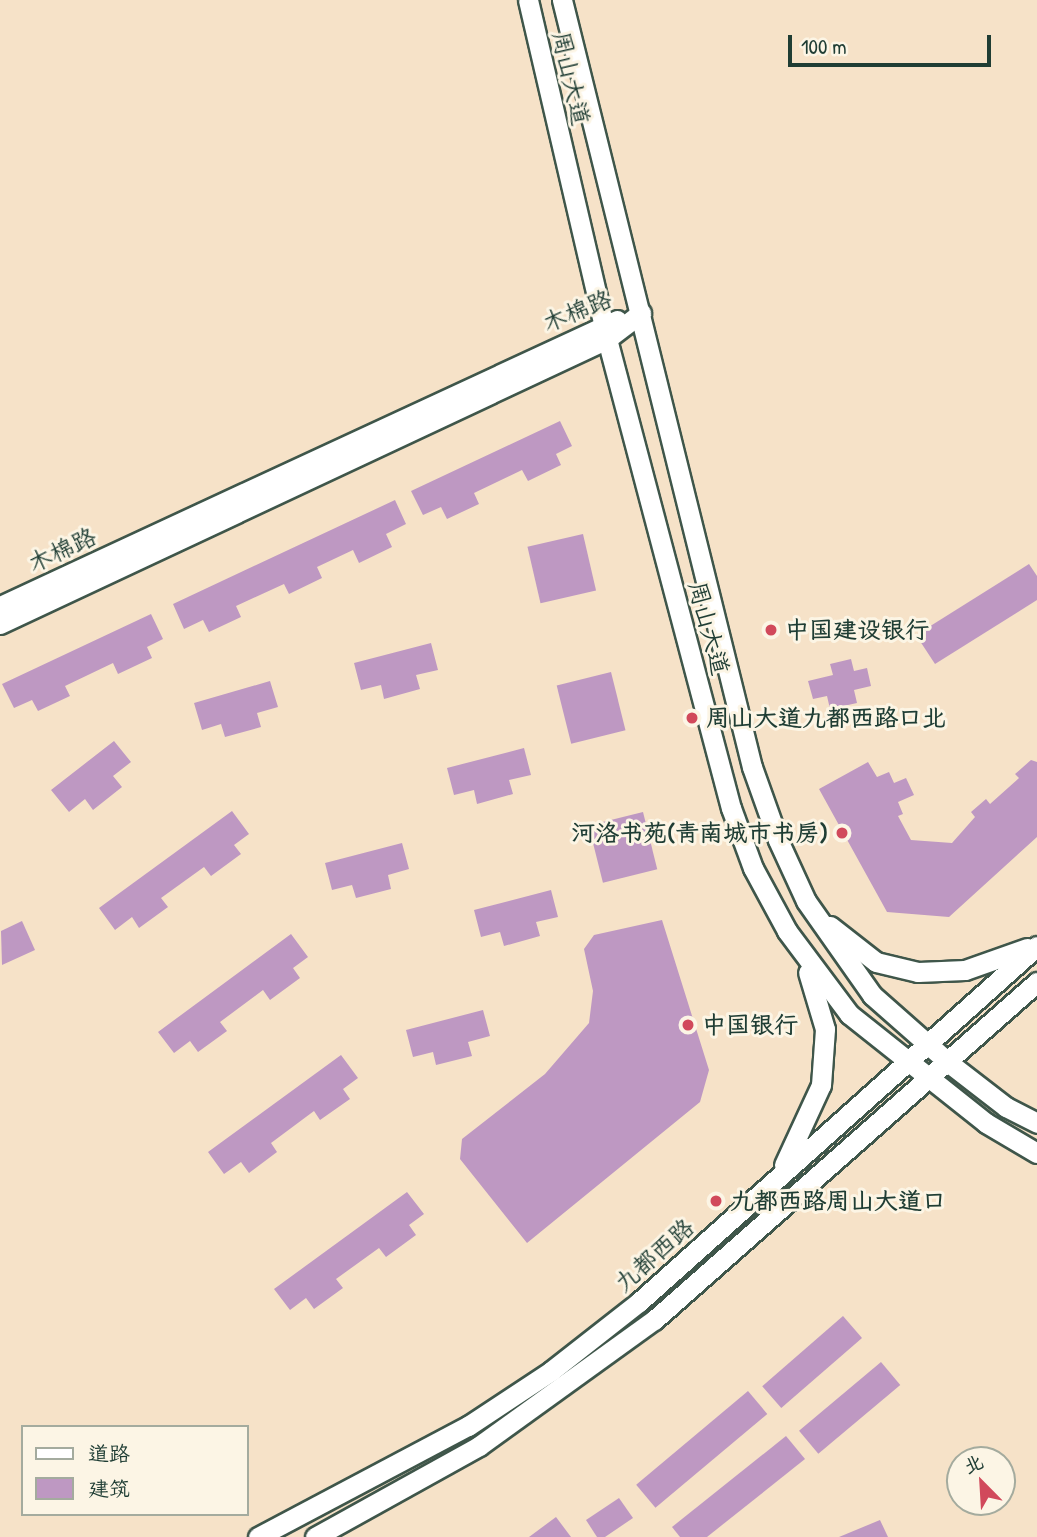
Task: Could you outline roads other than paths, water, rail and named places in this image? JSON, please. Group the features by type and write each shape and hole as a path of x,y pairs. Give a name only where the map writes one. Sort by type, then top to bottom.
{"main road":[{"name":"周山大道","path":"527,0 606,331 731,808 758,878 787,931 849,1014 986,1123 1037,1153"},
{"name":"周山大道","path":"562,0 752,766 806,901 857,977 949,1063 1006,1107 1037,1123"},
{"name":"木棉路","path":"0,624 641,313"},
{"name":"木棉路","path":"0,606 606,331"},
{"path":"806,901 857,950 894,968 965,970 1037,945"},
{"path":"778,1177 821,1085 825,1029 813,980 787,931"},
{"name":"九都西路","path":"258,1537 468,1426 551,1371 639,1302 1037,945"},
{"name":"九都西路","path":"315,1537 479,1446 564,1388 654,1320 930,1080 1037,982"}],"place":[{"name":"中国建设银行","path":"771,630"},
{"name":"周山大道九都西路口北","path":"692,718"},
{"name":"河洛书苑(青南城市书房)","path":"842,833"},
{"name":"中国银行","path":"688,1025"},
{"name":"九都西路周山大道口","path":"716,1201"}]}
